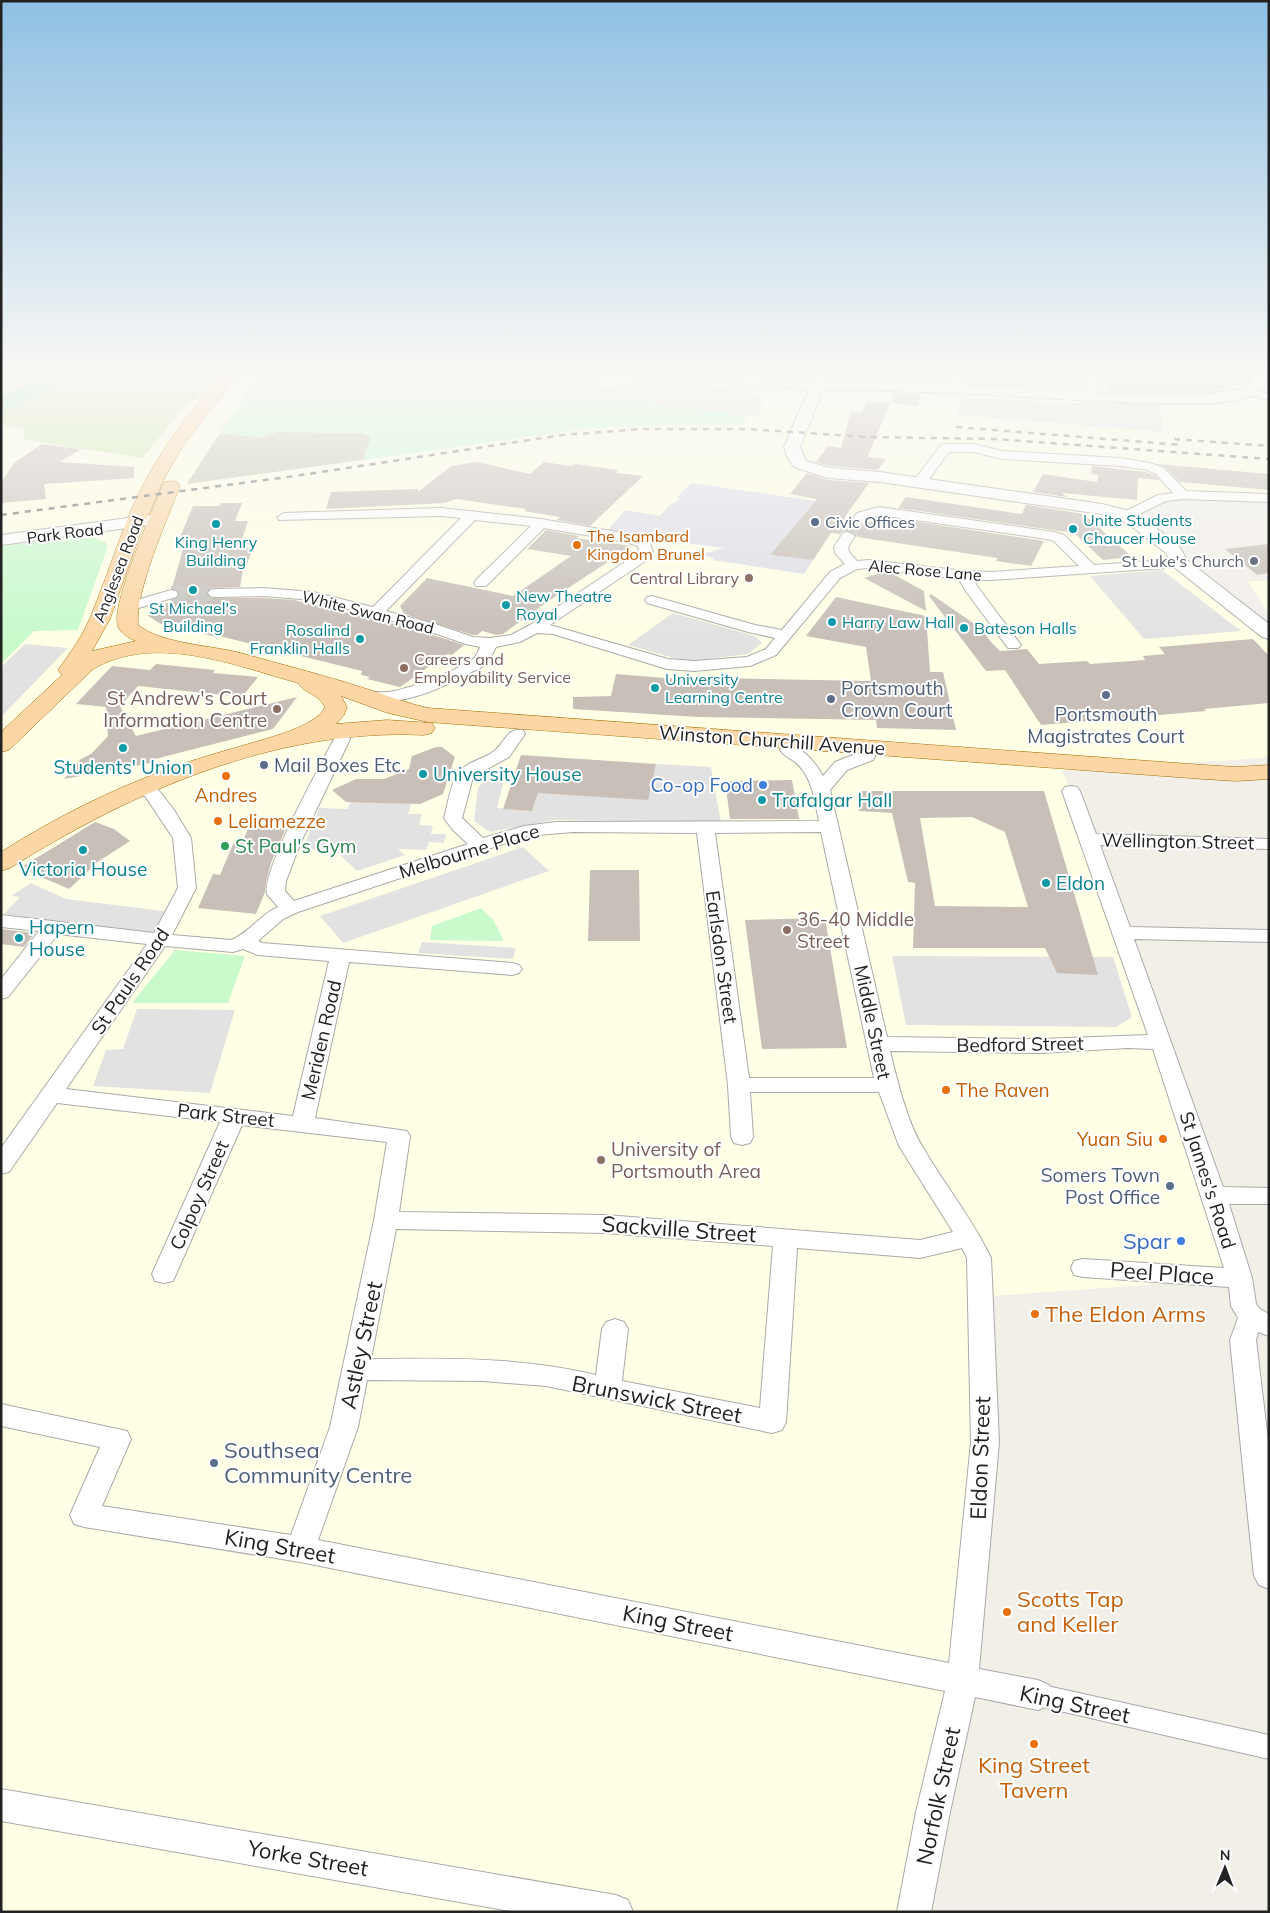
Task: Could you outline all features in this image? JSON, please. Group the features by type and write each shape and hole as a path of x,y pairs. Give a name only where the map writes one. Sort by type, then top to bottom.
{"main road":[{"name":"Anglesea Road","path":"52,693 96,628 136,523 156,477 166,460"},
{"name":"Anglesea Road","path":"172,646 141,635 129,628 126,621 128,607 158,519 178,472"},
{"path":"1,745 25,724 52,693 84,664 101,655 138,647 172,646 235,658 282,672 324,690 332,698 336,707 334,716 324,724 282,742 197,766 140,789 66,824 1,864"},
{"name":"Winston Churchill Avenue","path":"282,672 366,696 396,708 448,718 897,748 1204,772 1236,774 1269,772"},
{"name":"Winston Churchill Avenue","path":"282,742 318,732 383,726 788,750 1130,776 1225,786 1269,786"}],"street":[{"path":"798,460 800,464 808,468 828,473 919,483 1102,509 1127,516 1173,550 1180,563 1269,633"},
{"path":"919,483 937,460"},
{"path":"1101,460 1150,467 1160,471 1182,495"},
{"path":"1127,516 1163,498 1182,495 1269,498"},
{"path":"859,520 862,516 879,511 1049,535 1059,538 1090,569"},
{"path":"284,517 441,512 541,524"},
{"path":"376,613 472,515"},
{"name":"Park Road","path":"1,540 158,519"},
{"path":"481,583 541,524"},
{"name":"White Swan Road","path":"215,593 263,592 313,596 471,641 490,643 515,639 535,628 644,555 646,551 644,544 629,538 541,524"},
{"path":"848,536 841,547 842,552 854,565"},
{"name":"Alec Rose Lane","path":"535,628 554,630 667,664 694,666 750,661 771,652 835,575 854,565 884,565 965,575 991,576 1180,563"},
{"path":"965,575 970,587 1013,646"},
{"path":"128,607 171,594"},
{"path":"652,600 753,629 786,635"},
{"path":"366,696 387,697 407,694 446,679 480,661 490,643"},
{"path":"291,908 277,896 275,884 286,855 342,739 339,729"},
{"path":"480,845 453,818 465,776 468,770 496,758 511,746 517,734"},
{"name":"Middle Street","path":"788,750 808,764 821,789 887,1085 910,1146 970,1237"},
{"path":"821,789 841,766 867,756"},
{"name":"St Pauls Road","path":"1,1166 160,940 183,899 187,888 182,838 156,798 150,792 140,789"},
{"name":"St James's Road","path":"1071,791 1124,933 1214,1195 1240,1278 1244,1306 1262,1323"},
{"name":"Melbourne Place","path":"245,942 276,915 291,908 480,845 518,833 546,827 705,828 830,826"},
{"name":"Earlsdon Street","path":"705,828 739,1086 742,1137"},
{"name":"Wellington Street","path":"1088,839 1269,844"},
{"path":"1,921 160,940 224,946 245,942 258,949 512,969"},
{"path":"1,993 53,927"},
{"path":"1124,933 1269,936"},
{"name":"Meriden Road","path":"302,1124 340,956"},
{"name":"Bedford Street","path":"878,1044 1040,1046 1128,1041 1162,1042"},
{"path":"739,1086 887,1085"},
{"name":"Park Street","path":"52,1095 399,1136"},
{"name":"Colpoy Street","path":"164,1274 234,1117"},
{"name":"Astley Street","path":"300,1549 344,1427 386,1220 399,1136"},
{"path":"1214,1195 1269,1196"},
{"name":"Sackville Street","path":"386,1220 606,1224 920,1249 970,1237"},
{"name":"Brunswick Street","path":"356,1370 486,1369 587,1383 608,1389 772,1422 786,1237"},
{"name":"Eldon Street","path":"963,1680 985,1442 979,1258 970,1237"},
{"name":"Peel Place","path":"1083,1268 1240,1278"},
{"name":"St James's Road","path":"1262,1323 1247,1325 1243,1340 1269,1576"},
{"path":"608,1389 615,1328"},
{"name":"King Street","path":"1,1414 118,1439 84,1515 300,1549 1038,1695 1269,1747"},
{"name":"Norfolk Street","path":"914,1912 933,1812 963,1680"},
{"name":"Yorke Street","path":"1,1805 616,1912"}],"shaded area":[{"name":"University of Portsmouth Area","path":"1,460 1269,460 1269,498 1182,495 1127,516 1269,633 1269,754 1263,758 1062,771 1074,798 1240,1278 980,1297 963,1680 914,1912 1,1912"},
{"path":"202,460 361,460 187,484"},
{"path":"691,483 815,501 770,555 813,560 804,574 713,560 714,558 699,555 724,548 654,539 608,530 625,510 660,516 669,505 679,500 678,496"},
{"path":"1162,570 1241,631 1144,639 1090,576"},
{"path":"1248,581 1269,581 1269,614"},
{"path":"673,613 755,636 762,643 748,654 698,660 677,659 628,645"},
{"path":"25,644 68,648 1,717 1,667"},
{"path":"656,764 711,767 721,822 554,820 490,832 474,821 478,788 483,782 506,772 497,808 532,811 538,793"},
{"path":"351,801 411,803 408,814 422,814 419,825 433,826 431,834 446,834 444,843 429,842 426,850 398,849 405,855 357,871 336,851 303,849 319,808 347,809"},
{"path":"523,847 549,871 343,943 320,916"},
{"path":"31,883 66,899 171,912 155,936 4,914 20,897 11,896"},
{"path":"422,942 516,948 513,959 418,953"},
{"path":"892,956 1113,957 1132,1017 1116,1027 906,1025"},
{"path":"137,1009 235,1010 210,1093 93,1086 106,1050 123,1049"}],"green space":[{"path":"94,535 96,539 105,542 108,546 78,630 34,631 1,664 1,546"},
{"path":"481,908 494,921 504,941 430,940 432,926"},
{"path":"175,950 245,956 228,1003 132,1003"}],"building":[{"path":"18,460 63,460 60,462 134,467 134,478 44,484 46,499 1,503 1,483 14,463"},
{"path":"817,460 885,460 878,470 830,466 816,462"},
{"path":"478,462 530,474 544,462 618,470 616,473 643,476 590,526 557,520 560,517 524,511 526,509 456,499 444,503 326,509 331,492 418,489 418,492 451,466"},
{"path":"1157,464 1269,474 1269,490 1180,482 1165,467"},
{"path":"1092,466 1146,472 1159,480 1138,478 1137,500 1062,493 1067,497 1033,492 1043,474 1097,482 1098,475 1091,474"},
{"path":"807,473 828,480 869,483 844,518 851,519 851,522 858,526 864,525 868,521 887,524 891,518 1044,541 1031,566 996,561 997,558 857,537 856,534 848,530 840,534 831,533 813,560 770,555 817,499 790,494"},
{"name":"Unite Students Chaucer House","path":"906,497 1022,514 1026,505 1084,514 1132,557 1103,560 1074,533 898,508"},
{"path":"221,503 242,503 235,521 248,521 239,548 253,548 247,564 244,564 240,587 210,588 206,592 210,598 294,600 411,628 464,645 452,655 448,654 400,687 367,679 370,677 361,675 362,671 219,636 161,624 148,616 157,607 177,599 180,595 178,590 172,588 185,542 178,542 193,506 220,506"},
{"path":"546,530 579,536 577,538 632,546 547,602 503,634 497,635 482,631 477,635 473,635 404,614 400,606 427,578 513,596 571,556 527,549"},
{"name":"St Luke's Church","path":"1269,544 1269,573 1257,575 1225,549"},
{"path":"884,572 891,573 924,591 926,611 864,578"},
{"path":"931,594 982,629 1000,651 1027,649 1039,664 1087,661 1090,664 1145,660 1143,656 1165,654 1159,647 1253,639 1269,656 1269,703 1204,709 1206,711 1041,725 1005,670 986,671 929,596"},
{"path":"836,597 926,616 930,672 943,672 956,730 877,728 876,720 698,717 573,709 573,697 611,696 616,674 714,682 713,678 871,681 866,647 806,636"},
{"path":"156,664 215,670 213,673 258,677 242,697 138,686 120,706 136,736 297,697 273,729 151,760 151,763 64,779 81,759 91,754 108,736 106,707 76,704 112,666 150,670"},
{"name":"University House","path":"436,747 442,747 455,757 443,794 420,804 346,802 332,790 356,779 384,779 409,769 412,756"},
{"path":"521,755 656,764 648,800 538,793 532,811 503,809"},
{"name":"Trafalgar Hall","path":"792,780 799,819 730,819 725,781"},
{"name":"Eldon","path":"862,791 1044,791 1098,975 1057,973 1045,948 913,948 915,883 908,882 892,813 859,811","holes":["972,817 1005,832 1028,907 935,906 920,818"]},
{"name":"Victoria House","path":"95,822 114,829 130,841 99,861 69,889 20,868"},
{"path":"263,827 286,828 271,863 265,892 256,914 198,908 213,874 220,875 234,842 242,843 248,829"},
{"path":"590,870 639,870 640,941 588,941"},
{"path":"825,918 847,1048 762,1049 745,920"},
{"name":"Hapern House","path":"1,929 35,933 24,947 1,944"}],"tunnel":[{"path":"848,536 859,520"},
{"path":"171,594 215,593"}],"railway":[{"path":"1,515 295,476 397,460"}],"place":[{"name":"Civic Offices","path":"815,522"},
{"name":"King Henry Building","path":"216,524"},
{"name":"Unite Students Chaucer House","path":"1073,529"},
{"name":"The Isambard Kingdom Brunel","path":"577,545"},
{"name":"St Luke's Church","path":"1254,561"},
{"name":"Central Library","path":"749,578"},
{"name":"St Michael's Building","path":"193,590"},
{"name":"New Theatre Royal","path":"506,605"},
{"name":"Harry Law Hall","path":"832,622"},
{"name":"Bateson Halls","path":"964,628"},
{"name":"Rosalind Franklin Halls","path":"360,639"},
{"name":"Careers and Employability Service","path":"404,668"},
{"name":"University Learning Centre","path":"655,688"},
{"name":"Portsmouth Magistrates Court","path":"1106,695"},
{"name":"Portsmouth Crown Court","path":"831,699"},
{"name":"St Andrew's Court Information Centre","path":"277,709"},
{"name":"Students' Union","path":"123,748"},
{"name":"Mail Boxes Etc.","path":"264,765"},
{"name":"University House","path":"423,774"},
{"name":"Andres","path":"226,776"},
{"name":"Co-op Food","path":"763,785"},
{"name":"Trafalgar Hall","path":"762,800"},
{"name":"Leliamezze","path":"218,821"},
{"name":"St Paul's Gym","path":"225,846"},
{"name":"Victoria House","path":"83,850"},
{"name":"Eldon","path":"1046,883"},
{"name":"36-40 Middle Street","path":"787,930"},
{"name":"Hapern House","path":"19,938"},
{"name":"The Raven","path":"946,1090"},
{"name":"Yuan Siu","path":"1163,1139"},
{"name":"University of Portsmouth Area","path":"601,1160"},
{"name":"Somers Town Post Office","path":"1170,1186"},
{"name":"Spar","path":"1181,1241"},
{"name":"The Eldon Arms","path":"1035,1314"},
{"name":"Southsea Community Centre","path":"214,1463"},
{"name":"Scotts Tap and Keller","path":"1007,1612"},
{"name":"King Street Tavern","path":"1034,1744"}]}
